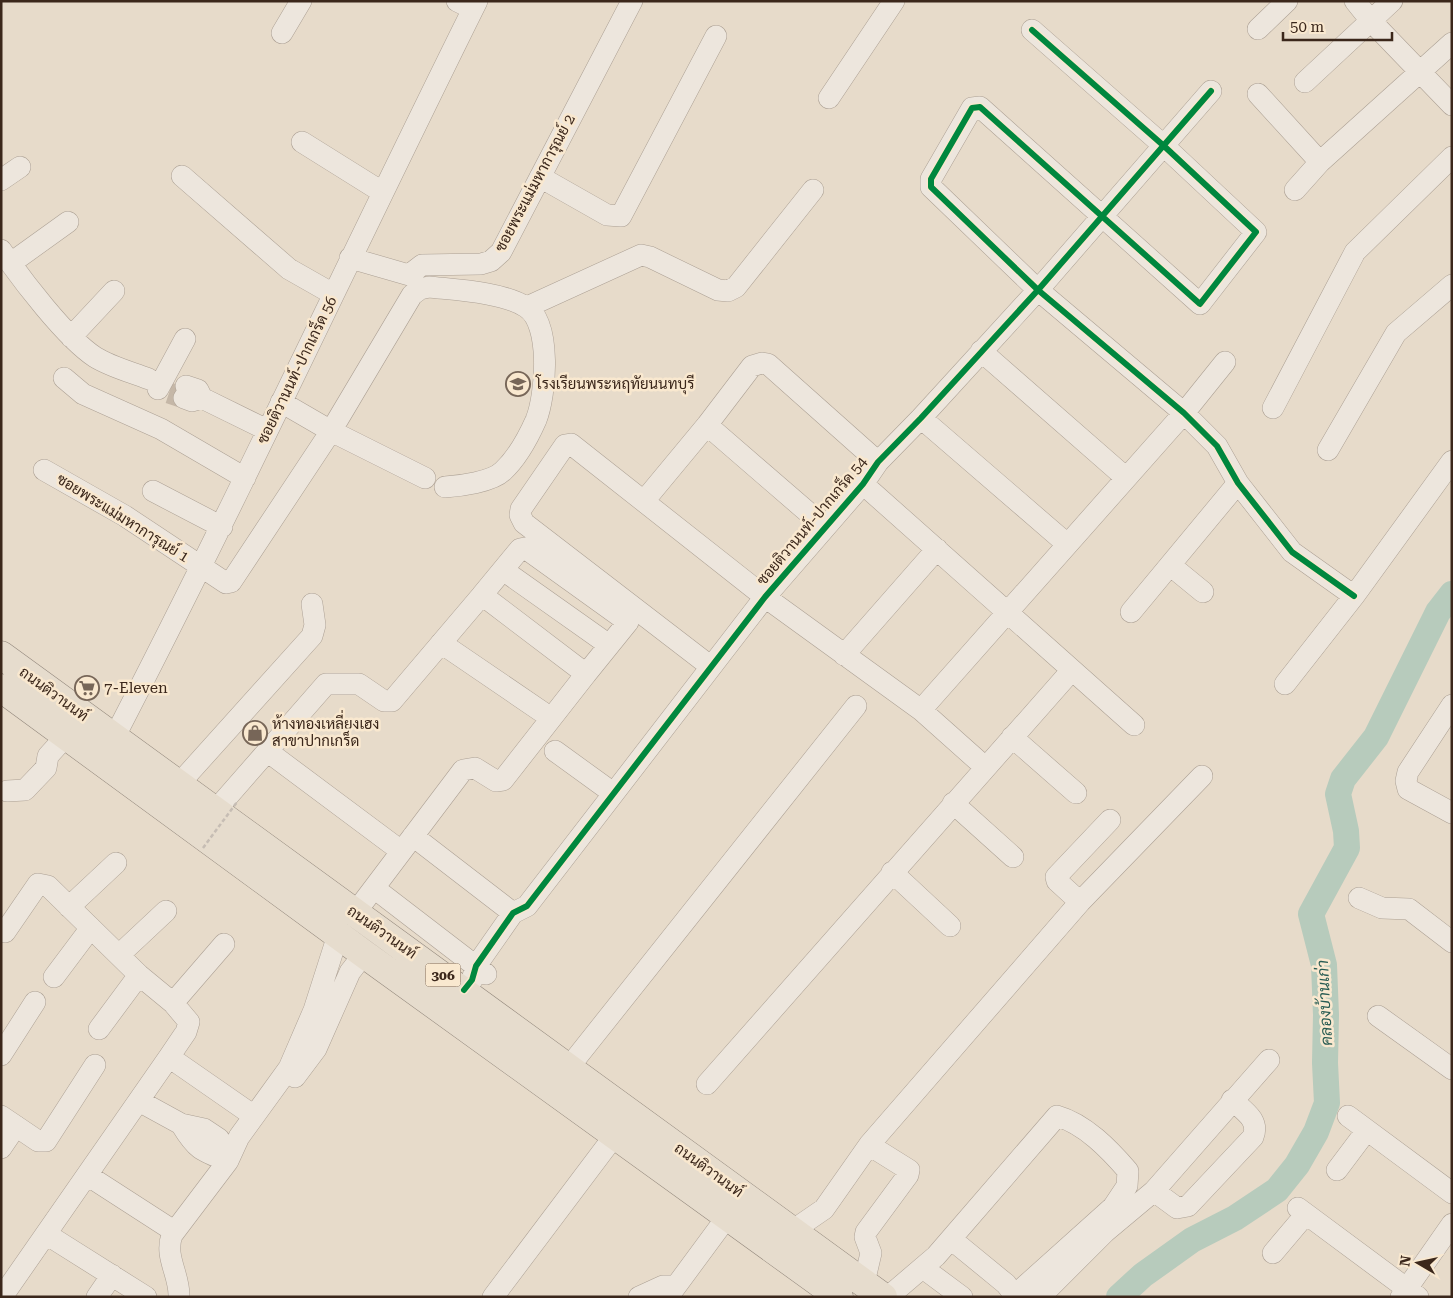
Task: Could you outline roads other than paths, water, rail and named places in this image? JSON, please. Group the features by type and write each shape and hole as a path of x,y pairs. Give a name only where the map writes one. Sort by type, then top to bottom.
{"main road":[{"name":"ถนนติวานนท์","path":"1,655 178,785 226,806 355,913 475,977 569,1067 874,1290"},
{"name":"ถนนติวานนท์","path":"1,688 364,954 838,1297"},
{"path":"615,1135 632,1114"}],"street":[{"path":"282,33 301,1"},
{"name":"ซอยพระแม่มหาการุณย์ 2","path":"350,258 409,274 422,265 481,264 491,261 501,252 632,1"},
{"path":"829,98 894,1"},
{"path":"1355,1 1371,21 1452,105"},
{"path":"1305,82 1392,1"},
{"name":"ซอยติวานนท์-ปากเกร็ด 56","path":"114,738 222,527 382,192 469,4"},
{"path":"1258,29 1275,5"},
{"path":"1032,30 1164,146 1256,232 1200,304 980,107 972,108 930,184 1038,290 1184,413 1217,446 1238,484 1292,552 1354,596"},
{"path":"540,177 607,215 621,216 716,36"},
{"path":"1295,190 1320,162 1452,43"},
{"name":"ซอยติวานนท์-ปากเกร็ด 54","path":"475,977 520,909 613,793 765,597 863,484 878,462 921,418 1103,218 1211,92"},
{"path":"1258,94 1320,162"},
{"path":"302,142 382,192"},
{"path":"1273,408 1355,252 1452,157"},
{"path":"1,180 20,167"},
{"path":"182,176 289,269 333,294"},
{"path":"527,307 641,255 650,256 718,290 728,291 736,287 813,190"},
{"path":"68,222 6,257 71,337 93,356 106,363 173,388 267,430"},
{"path":"1328,450 1396,333 1452,284"},
{"path":"331,431 412,295 420,289 429,287 501,298 527,307 537,320 544,346 544,384 536,418 518,454 502,473 480,481 445,487"},
{"path":"71,337 114,291"},
{"path":"173,388 185,339"},
{"path":"981,351 1124,477"},
{"path":"644,501 707,425 752,366 762,362 768,364 878,462"},
{"path":"921,710 1124,477 1184,413 1225,362"},
{"path":"64,378 84,394 161,428 245,478"},
{"path":"281,402 331,431 425,478"},
{"path":"921,418 1066,544"},
{"path":"707,425 825,527"},
{"name":"ซอยพระแม่มหาการุณย์ 1","path":"44,470 125,516 226,583 234,580 331,431"},
{"path":"710,666 524,523 520,515 521,510 564,447 568,444 644,501 765,597 921,710 985,766"},
{"path":"1285,684 1354,596 1452,462"},
{"path":"863,484 1134,725"},
{"path":"1130,612 1238,484"},
{"path":"154,490 222,527"},
{"path":"226,806 267,751 326,684 359,684 384,702 392,701 520,549 528,549 628,622 503,780 496,781 475,768 463,770 355,913"},
{"path":"844,654 937,549"},
{"path":"1170,565 1203,592"},
{"path":"503,570 609,646"},
{"path":"482,595 586,674"},
{"path":"178,785 312,636 315,625 312,604"},
{"path":"441,643 551,718"},
{"path":"707,1084 985,766 1072,670"},
{"path":"1452,705 1408,772 1406,780 1408,789 1452,813"},
{"path":"569,1067 856,706"},
{"path":"4,794 36,758 48,756 66,736"},
{"path":"1012,737 1076,793"},
{"path":"267,751 407,844 520,909"},
{"path":"555,751 613,793"},
{"path":"792,1231 824,1209 869,1145 1080,902 1202,776"},
{"path":"953,803 1012,857"},
{"path":"1080,902 1057,881 1056,877 1110,820"},
{"path":"69,907 116,863"},
{"path":"892,872 950,926"},
{"path":"2,1297 169,1058 186,1032 189,1022 173,1003 139,974 48,886 38,884 5,932"},
{"path":"374,888 475,977"},
{"path":"1359,898 1382,908 1396,907 1409,909 1452,942"},
{"path":"119,955 166,911"},
{"path":"54,977 90,928"},
{"path":"179,1297 180,1287 168,1245 172,1235 228,1161 239,1137 289,1068 302,1041 338,935"},
{"path":"173,1003 224,944"},
{"path":"275,1087 298,1075 316,1049 350,972 364,954"},
{"path":"99,1029 139,974"},
{"path":"1,1055 35,1002"},
{"path":"1378,1016 1452,1069"},
{"path":"169,1058 254,1116"},
{"path":"1040,1297 1105,1232 1154,1191 1269,1060"},
{"path":"1,1148 9,1121 38,1141 46,1141 95,1065"},
{"path":"1154,1191 1177,1208 1188,1206 1253,1137 1256,1129 1253,1119 1232,1100"},
{"path":"139,1101 181,1124 204,1129 219,1139 228,1161"},
{"path":"888,1297 923,1268 951,1239 1057,1116 1072,1120 1112,1152 1128,1171 1127,1186 1120,1200 1015,1296 1006,1284 951,1239"},
{"path":"1348,1116 1452,1193"},
{"path":"1337,1170 1367,1130"},
{"path":"493,1297 615,1135"},
{"path":"869,1145 909,1170 909,1173 866,1232 865,1237 871,1253 874,1290"},
{"path":"87,1175 166,1226"},
{"path":"1273,1253 1302,1211 1408,1294 1452,1224"},
{"path":"639,1297 663,1286 672,1292 727,1217"},
{"path":"46,1234 146,1297"},
{"path":"923,1268 962,1297"},
{"path":"97,1297 112,1275"}],"waterway":[{"name":"คลองบ้านเก่า","path":"1119,1297 1143,1275 1192,1240 1235,1218 1277,1190 1297,1165 1316,1132 1327,1103 1325,1063 1326,1015 1324,965 1311,914 1347,848 1346,831 1338,794 1343,779 1376,737 1438,612 1452,594"}],"tunnel":[{"path":"169,393 184,398"}],"place":[{"name":"โรงเรียนพระหฤทัยนนทบุรี","path":"518,384"},
{"name":"7-Eleven","path":"87,688"},
{"name":"ห้างทองเหลี่ยงเฮง สาขาปากเกร็ด","path":"255,733"}]}
